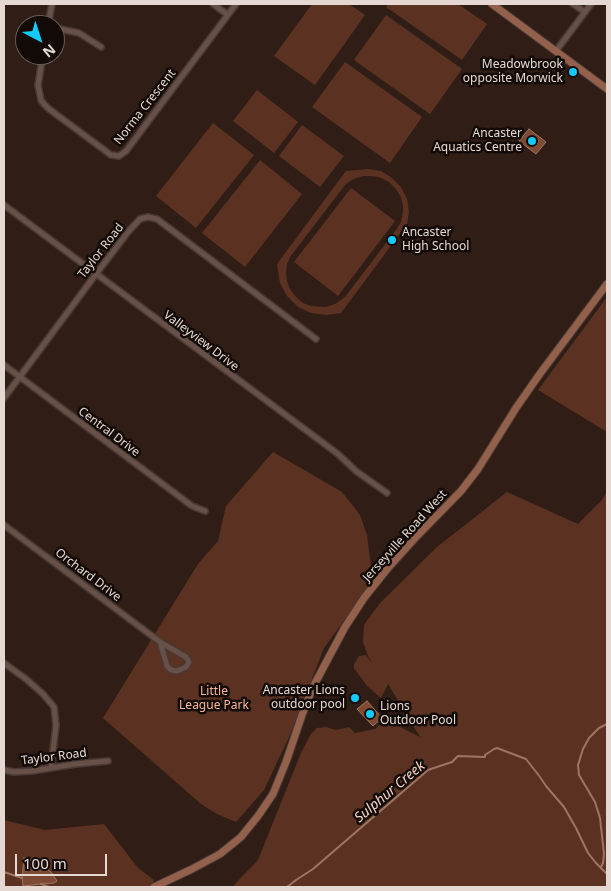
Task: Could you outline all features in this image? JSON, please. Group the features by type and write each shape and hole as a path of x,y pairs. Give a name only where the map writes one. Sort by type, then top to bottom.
{"main road":[{"path":"492,4 607,89"},
{"name":"Jerseyville Road West","path":"154,887 220,854 241,837 258,816 273,794 313,687 345,627 364,598 417,536 461,491 478,469 522,400 607,284"}],"street":[{"path":"213,4 228,15"},
{"name":"Norma Crescent","path":"41,65 38,85 41,100 44,104 111,155 119,156 126,151 236,4"},
{"path":"574,4 585,12"},
{"path":"556,51 591,4"},
{"path":"65,30 79,33 101,47"},
{"name":"Valleyview Drive","path":"4,205 338,454 364,477 387,493"},
{"name":"Taylor Road","path":"4,398 128,232 140,219 148,217 156,219 316,339"},
{"name":"Central Drive","path":"4,365 192,506 205,512"},
{"name":"Orchard Drive","path":"4,525 160,642 186,657 189,662 186,667 177,671 171,670 167,666 160,642"},
{"path":"4,662 43,694 54,707 56,725 51,768"},
{"name":"Taylor Road","path":"4,770 14,772 108,761"}],"green space":[{"path":"312,4 349,4 365,15 315,85 274,56"},
{"path":"388,4 458,4 487,24 462,60 386,7"},
{"path":"386,15 462,69 430,114 354,60"},
{"path":"345,62 422,117 390,163 312,107"},
{"path":"257,90 298,122 274,153 233,121"},
{"path":"213,123 254,155 196,228 156,196"},
{"path":"302,125 344,156 320,187 279,156"},
{"path":"260,160 302,194 245,267 202,233"},
{"path":"368,169 381,171 392,178 401,187 407,199 409,212 407,224 341,313 326,315 311,313 298,307 287,296 280,283 277,264 346,171","holes":["371,176 379,177 389,182 396,189 401,197 403,206 401,222 345,297 335,304 326,307 311,306 303,303 295,296 287,281 287,264 290,257 345,185 353,179"]},
{"path":"351,188 395,221 338,296 294,262"},
{"path":"607,297 607,432 538,390"},
{"name":"Little League Park","path":"273,452 342,492 360,515 367,535 373,581 324,648 290,735 264,790 236,822 217,814 201,804 103,718 198,564 218,541 226,506"},
{"path":"507,492 578,524 602,500 607,492 607,887 233,887 258,860 301,753 311,734 317,728 326,727 336,730 349,727 355,733 375,729 386,720 420,737 388,684 381,698 367,686 354,668 354,664 359,656 366,655 373,664 363,642 364,625 380,603 437,547"},
{"path":"4,820 45,830 104,824 138,868 154,880 152,885 148,887 4,887"}],"shaded area":[{"name":"Ancaster Aquatics Centre","path":"529,129 546,142 536,154 519,141"},
{"name":"Lions Outdoor Pool","path":"367,701 382,718 373,726 357,709"},
{"path":"24,858 37,862 51,872 57,881 54,883 23,886"}],"waterway":[{"path":"601,867 604,854 600,818 595,802 579,775 578,765 589,738 599,728 607,724"},
{"name":"Sulphur Creek","path":"287,887 313,869 428,770 452,762 458,756 485,757 485,755 497,748 526,759 564,807 588,853 607,874"},
{"path":"4,872 22,878"},
{"name":"Sulphur Creek","path":"41,884 49,887"}],"place":[{"name":"Meadowbrook opposite Morwick","path":"573,72"},
{"name":"Ancaster Aquatics Centre","path":"532,141"},
{"name":"Ancaster High School","path":"392,240"},
{"name":"Ancaster Lions outdoor pool","path":"355,698"},
{"name":"Lions Outdoor Pool","path":"370,714"}]}
